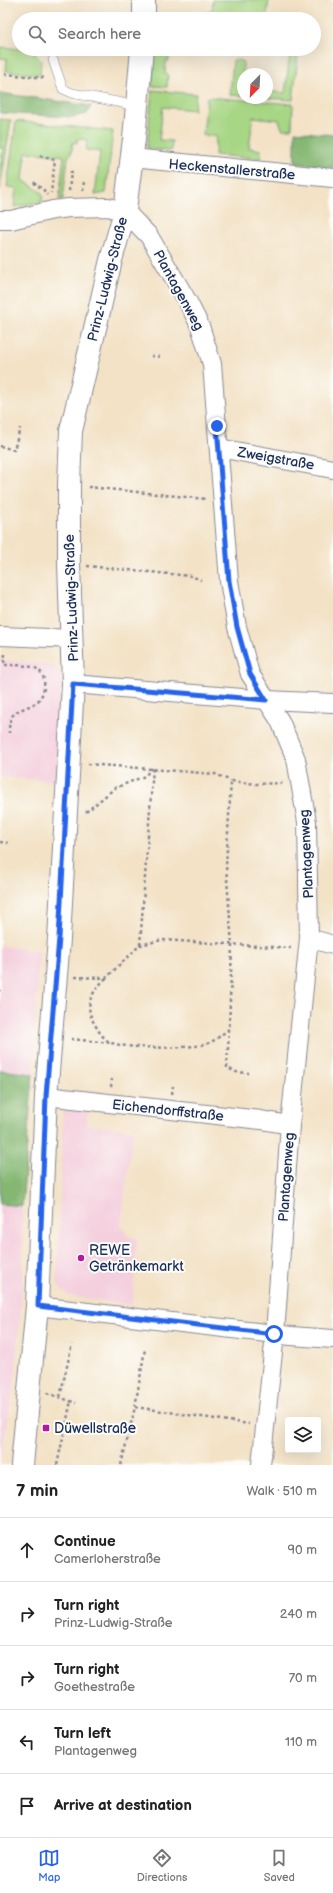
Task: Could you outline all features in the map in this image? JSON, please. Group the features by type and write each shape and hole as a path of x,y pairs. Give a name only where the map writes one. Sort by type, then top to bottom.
{"street":[{"path":"144,0 144,12"},
{"name":"Prinz-Ludwig-Straße","path":"22,1465 38,1306 46,1096 59,938 73,684 73,639 69,563 71,431 111,260 125,210 132,158 141,56"},
{"name":"Heckenstallerstraße","path":"132,158 333,178"},
{"path":"0,220 11,220 53,210 69,208 108,207 125,210"},
{"name":"Plantagenweg","path":"125,210 149,236 188,302 200,326 212,364 229,581 237,627 250,674 280,721 291,744 302,786 307,822 303,943 290,1125 274,1334 261,1465"},
{"name":"Zweigstraße","path":"219,448 333,469"},
{"path":"0,636 73,639"},
{"path":"73,684 266,700 333,703"},
{"path":"303,943 333,945"},
{"name":"Eichendorffstraße","path":"46,1096 261,1120 290,1125"},
{"path":"38,1306 274,1334 333,1339"}],"lane":[{"path":"53,60 63,89 72,93 137,106"}],"path":[{"path":"5,74 39,77 60,81"},
{"path":"40,156 55,160 52,184"},
{"path":"69,194 71,172 74,172"},
{"path":"34,182 46,192 50,201"},
{"path":"151,356 162,356"},
{"path":"0,446 14,450 20,428"},
{"path":"91,487 204,498"},
{"path":"92,566 191,576 201,580"},
{"path":"5,654 4,665 32,666 36,668 43,678 44,686 44,693 36,703 13,714 9,721 8,733"},
{"path":"82,763 215,774 231,781 256,784 285,783"},
{"path":"80,815 86,812 115,788 145,776 153,768"},
{"path":"140,945 153,768"},
{"path":"231,781 226,866 232,945 227,1068 236,1072 249,1073"},
{"path":"0,842 8,843"},
{"path":"144,844 148,843"},
{"path":"139,905 143,906"},
{"path":"112,1043 98,1031 89,1011 91,996 95,989 140,945 162,940 232,945 303,943"},
{"path":"67,977 106,978"},
{"path":"67,1039 138,1047 206,1044 229,1029"},
{"path":"60,1397 72,1344"},
{"path":"121,1465 135,1407 145,1349"},
{"path":"46,1393 76,1402"},
{"path":"57,1465 71,1401"},
{"path":"135,1407 254,1424"}],"shaded area":[{"path":"0,660 47,664 62,675 56,781 0,777"},
{"path":"0,946 39,951 33,1074 0,1070"},
{"path":"67,1109 88,1111 86,1125 133,1130 121,1225 128,1237 137,1238 132,1305 70,1296 62,1290 57,1282 63,1112"},
{"path":"0,1204 22,1206 23,1276 15,1378 0,1463"}],"green space":[{"path":"213,0 269,0 267,12 208,12 212,11"},
{"path":"0,47 12,48 12,56 37,56 41,60 40,75 6,71 7,59 0,58"},
{"path":"155,56 169,56 169,61 166,61 165,74 168,74 167,87 152,86"},
{"path":"290,56 298,56 293,100 273,98 273,92 285,93"},
{"path":"233,60 243,61 243,68 237,68 237,96 230,95"},
{"path":"152,90 196,94 194,110 163,107 159,140 172,141 171,151 147,149"},
{"path":"0,93 91,106 87,114 72,117 0,113"},
{"path":"207,97 237,99 237,104 273,104 273,102 293,104 292,129 282,129 279,120 253,117 249,148 261,150 260,159 215,155 216,136 203,135"},
{"path":"0,119 11,120 0,189 0,167 3,148 0,148"},
{"path":"16,121 113,131 106,193 95,195 100,152 86,150 87,140 77,139 77,143 73,142 71,154 68,157 63,199 59,200 64,156 26,152 23,180 41,192 43,196 42,202 14,207 16,188 7,187"},
{"path":"295,131 333,135 333,168 295,163"},
{"path":"0,1070 33,1074 22,1206 0,1204"}],"place":[{"name":"REWE Getränkemarkt","path":"81,1258"},
{"name":"Düwellstraße","path":"46,1428"}],"route":[{"path":"217,426 229,581 237,627 250,674 266,700 73,684 59,938 46,1096 38,1306 274,1334"}]}
